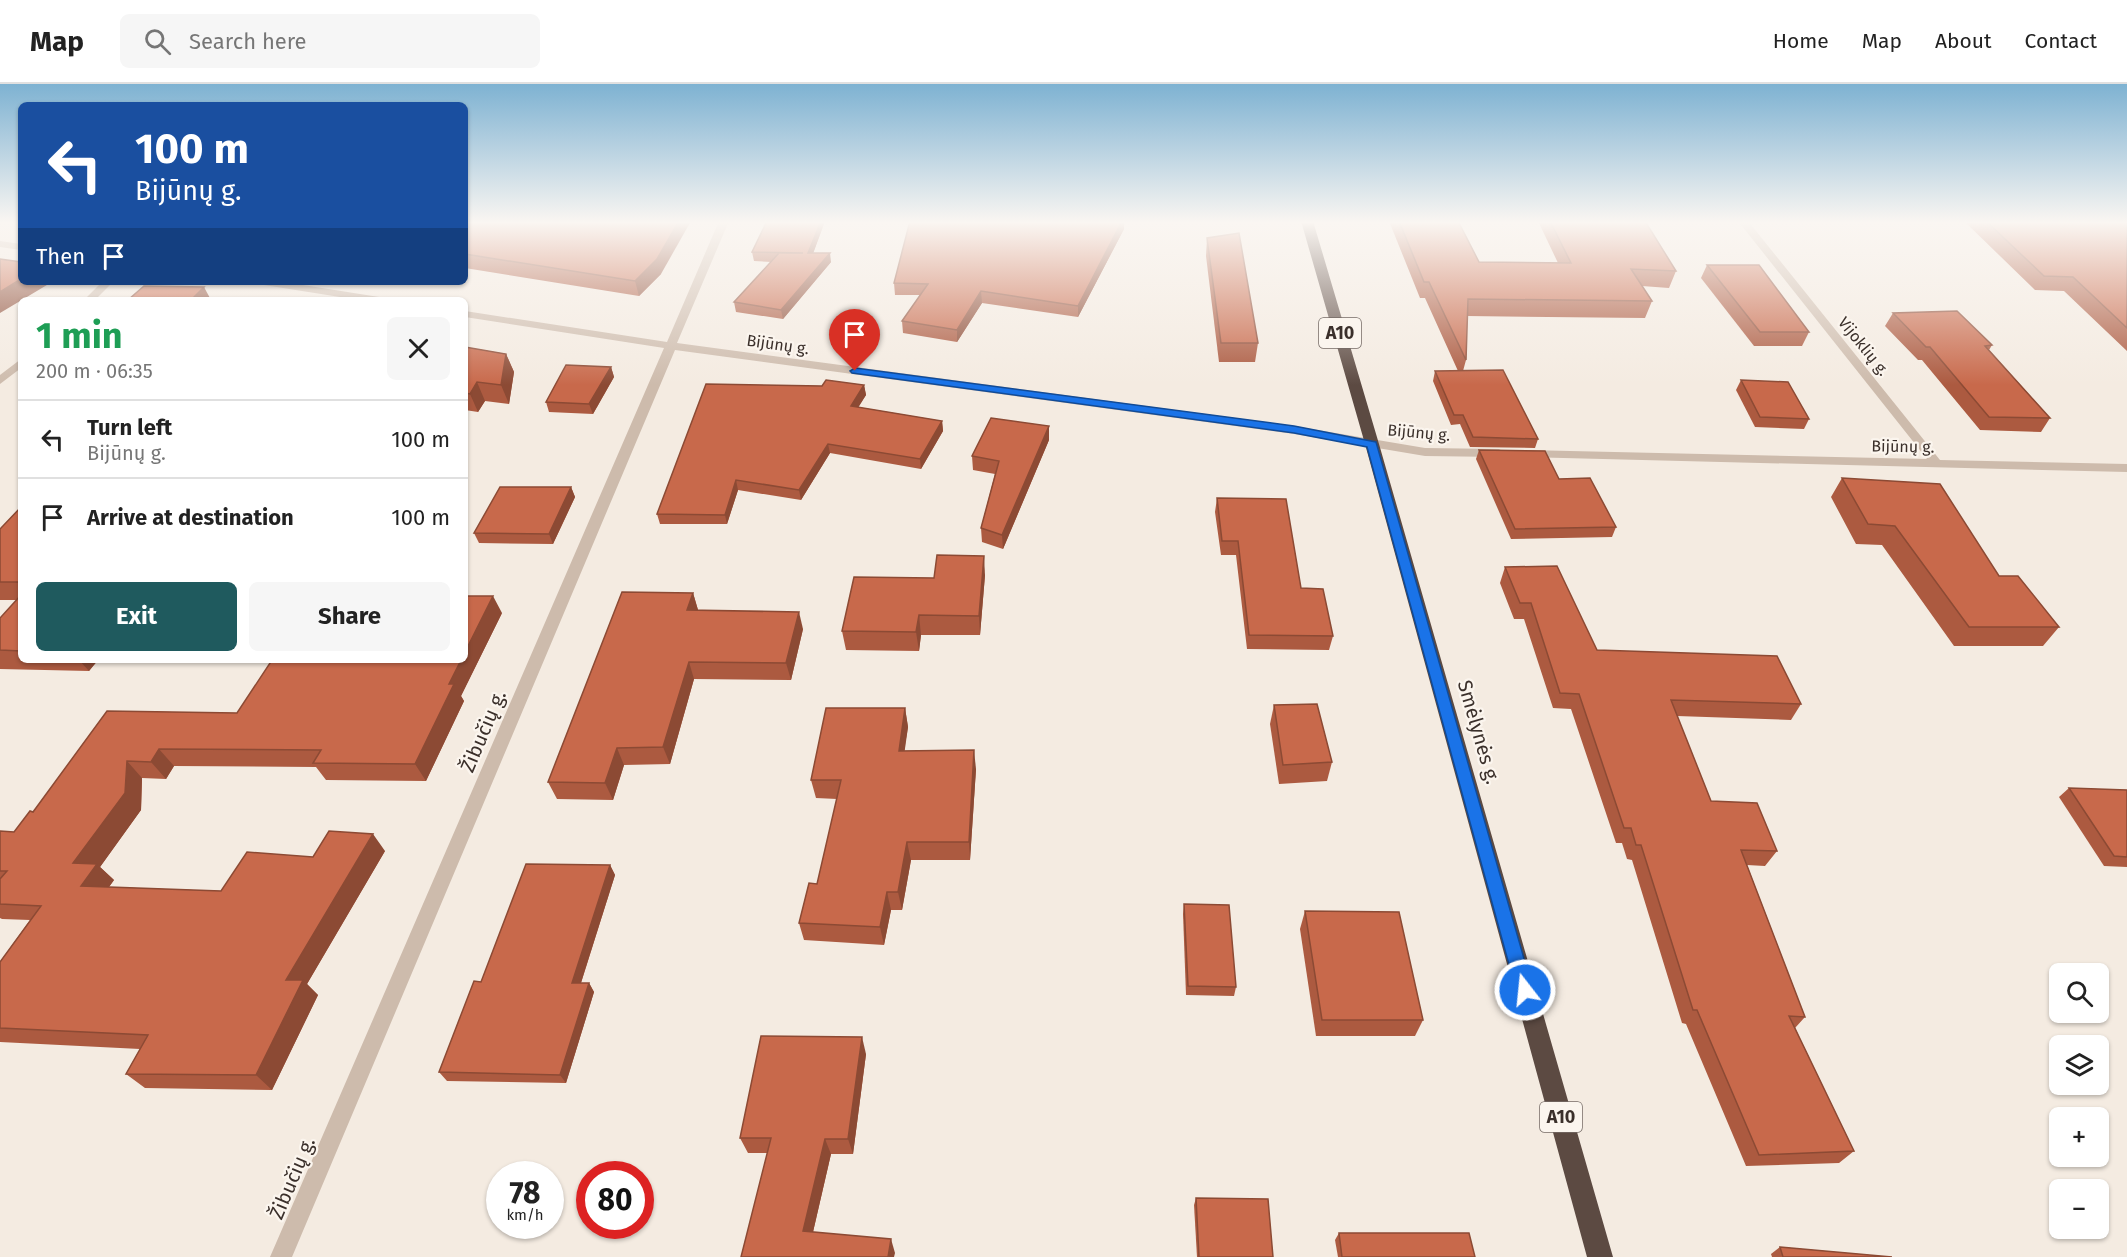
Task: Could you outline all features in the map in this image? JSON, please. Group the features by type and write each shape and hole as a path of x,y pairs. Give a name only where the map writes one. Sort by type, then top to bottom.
{"highway":[{"name":"Smėlynės g.","path":"1323,276 1600,1257"}],"street":[{"name":"Žibučių g.","path":"281,1257 701,276"},
{"name":"Vijoklių g.","path":"1787,276 1936,463"},
{"path":"91,297 105,285"},
{"path":"283,285 360,297"},
{"name":"Bijūnų g.","path":"468,314 671,346 1282,428 1425,452 2127,468"},
{"path":"0,381 18,365"}],"building":[{"path":"0,276 18,276 18,281 0,292"},
{"path":"602,276 640,276 635,281"},
{"path":"758,276 810,276 781,310 734,302"},
{"path":"896,276 1094,276 1078,306 981,291 957,330 902,321 928,284 894,283"},
{"path":"1212,276 1246,276 1258,343 1221,343"},
{"path":"1421,276 1635,276 1652,301 1468,299 1466,360 1429,282 1424,282"},
{"path":"1715,276 1767,276 1809,332 1760,332"},
{"path":"2044,276 2127,276 2127,328 2073,277"},
{"path":"144,286 204,287 194,297 131,297"},
{"path":"1957,311 1992,345 1985,346 2050,418 1989,417 1930,347 1926,347 1893,313"},
{"path":"468,348 506,354 501,385 477,382 470,394 468,394"},
{"path":"566,365 611,367 589,404 546,402"},
{"path":"1503,370 1538,439 1473,437 1463,415 1454,415 1435,371"},
{"path":"826,380 864,385 851,406 942,421 920,459 828,444 799,490 736,480 725,515 657,514 706,384 822,386"},
{"path":"1741,380 1788,382 1809,419 1760,417"},
{"path":"991,418 1049,426 1002,535 981,528 999,461 972,456"},
{"path":"1479,450 1545,451 1559,479 1590,478 1616,527 1515,529"},
{"path":"1842,478 1940,484 1999,576 2018,576 2059,627 1969,627 1895,526 1868,524"},
{"path":"500,487 571,487 549,534 474,533"},
{"path":"1217,498 1286,499 1301,588 1323,589 1333,636 1249,635 1238,541 1222,541"},
{"path":"18,510 18,582 0,582 0,529"},
{"path":"937,555 984,556 979,616 919,615 916,632 842,631 854,577 934,578"},
{"path":"1557,566 1597,650 1777,656 1801,704 1671,700 1711,801 1757,803 1777,851 1741,850 1805,1017 1789,1016 1854,1151 1759,1155 1697,1010 1693,1010 1641,845 1636,845 1631,828 1624,828 1579,694 1560,693 1531,603 1520,603 1505,567"},
{"path":"622,592 693,593 687,610 799,612 786,663 689,662 663,747 617,748 605,783 548,782"},
{"path":"468,596 493,596 468,646"},
{"path":"18,598 18,651 0,650 0,618"},
{"path":"270,663 460,663 449,684 454,684 415,764 313,763 321,750 159,749 151,762 127,761 125,793 73,863 97,864 81,886 221,891 247,852 313,857 329,831 373,834 286,980 303,980 256,1075 126,1074 148,1035 0,1028 0,962 41,906 0,904 0,879 7,871 0,871 0,831 14,832 30,811 33,812 107,711 237,713"},
{"path":"1317,704 1332,762 1283,765 1274,705"},
{"path":"826,708 905,708 899,751 974,750 969,842 907,842 898,892 887,892 880,927 799,923 809,883 817,884 841,780 811,780"},
{"path":"2069,788 2127,790 2127,857 2114,856"},
{"path":"526,864 610,865 572,983 589,983 560,1075 439,1072 474,981 481,982"},
{"path":"1184,904 1229,905 1236,987 1188,986"},
{"path":"1305,911 1399,912 1423,1020 1322,1020"},
{"path":"761,1036 862,1037 848,1139 825,1139 803,1231 891,1239 888,1257 741,1257 771,1138 740,1138"},
{"path":"1196,1198 1268,1199 1273,1257 1199,1257"},
{"path":"1339,1233 1469,1233 1475,1257 1342,1257"},
{"path":"1780,1247 1892,1257 1783,1257"}],"route":[{"path":"855,371 1294,430 1372,444 1525,990"}]}
